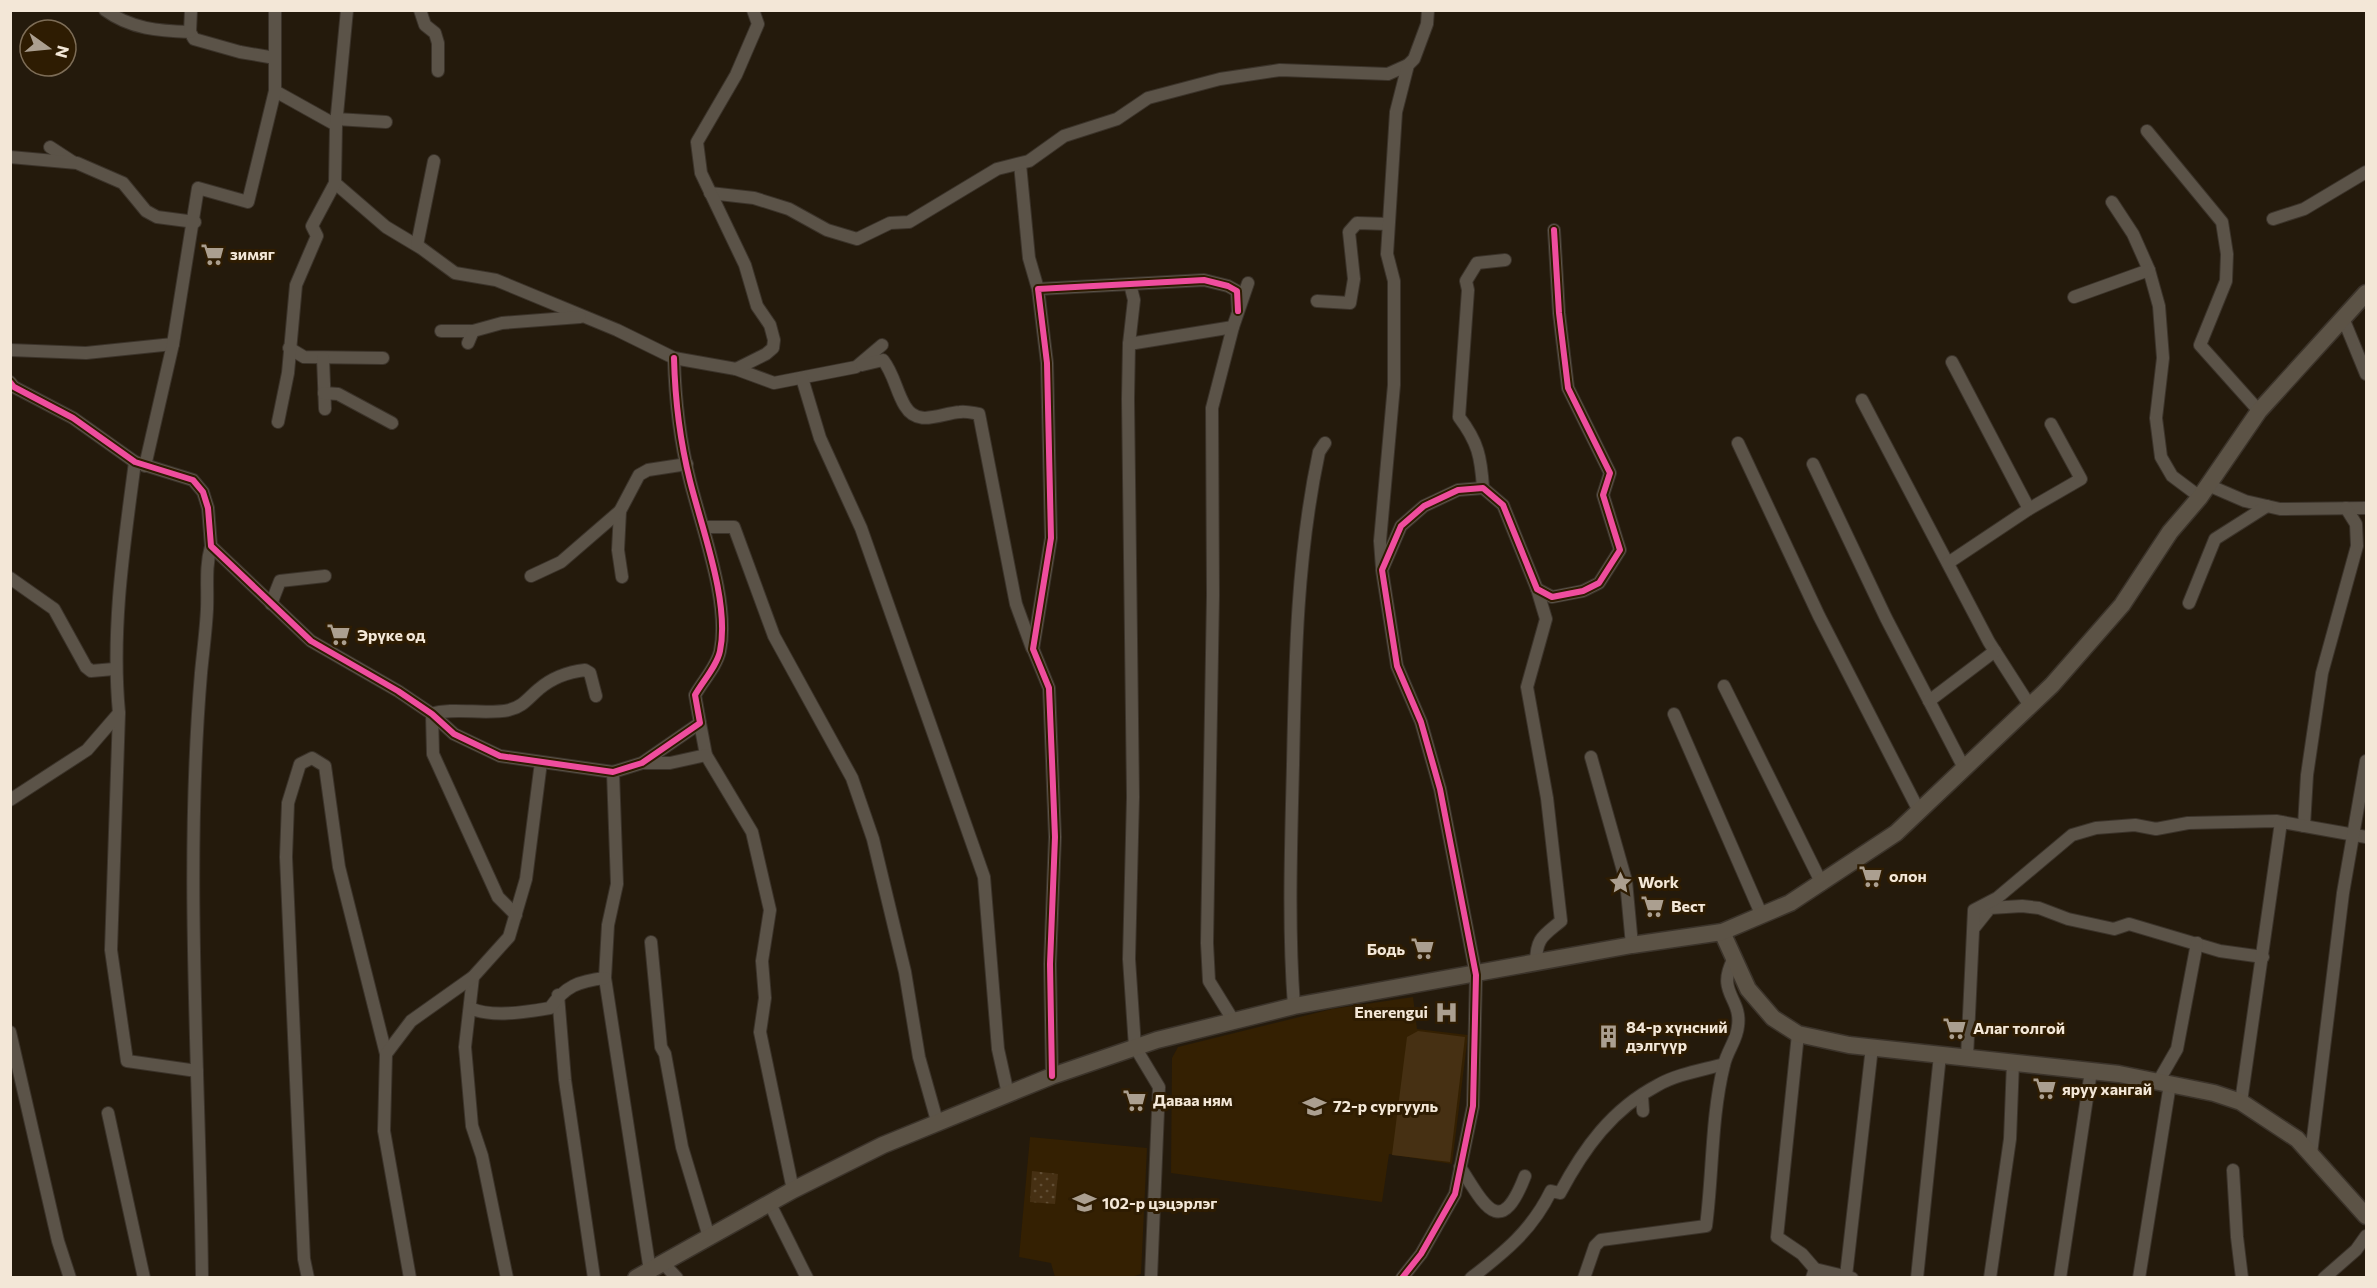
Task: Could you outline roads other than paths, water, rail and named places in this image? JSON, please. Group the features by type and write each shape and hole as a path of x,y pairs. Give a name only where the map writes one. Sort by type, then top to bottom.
{"main road":[{"path":"650,1270 859,1156 938,1121 1052,1076 1135,1047 1294,1006 1476,975 1632,945 1722,932 1762,916 1822,884 1896,833 2052,685 2122,605 2170,532 2204,491 2259,411 2367,293"},
{"path":"1722,932 1742,980 1761,1006 1779,1023 1798,1034 1819,1040 1872,1047 2091,1071 2214,1093 2241,1102 2275,1122 2311,1154 2367,1216"}],"street":[{"path":"105,10 122,21 151,31 190,32"},
{"path":"191,10 190,32 194,39 275,58"},
{"path":"197,1071 127,1061 111,950 118,713 114,669 123,552 140,464 173,344 195,222 198,188 248,202 275,91 275,10"},
{"path":"278,422 288,373 296,285 317,236 312,226 335,183 336,122 347,10"},
{"path":"420,10 425,25 435,33 438,43 438,71"},
{"path":"736,369 766,354 773,348 774,340 770,325 758,306 745,265 701,173 697,142 736,75 758,24 753,10"},
{"path":"710,193 754,198 789,208 826,230 857,239 890,223 909,222 997,170 1029,161 1064,136 1117,119 1148,98 1173,90 1220,79 1280,70 1388,74 1408,65 1414,59 1428,10"},
{"path":"1402,1278 1421,1254 1455,1194 1473,1106 1476,975 1440,789 1421,722 1397,666 1382,570 1380,541 1394,385 1394,281 1387,254 1388,224 1396,112 1408,65"},
{"path":"275,91 336,122 386,122"},
{"path":"2147,131 2222,222 2227,254 2226,281 2200,345 2259,411"},
{"path":"50,147 74,163 123,183 146,211 157,217 195,222"},
{"path":"10,157 74,163"},
{"path":"417,245 434,162"},
{"path":"1020,164 1029,258 1038,289 1047,363 1051,538 1033,649"},
{"path":"2272,219 2304,209 2367,172"},
{"path":"335,183 386,227 417,245 455,273 496,280 674,358 736,369 774,383 883,360 891,370 905,407 913,416 926,418 962,411 979,414 1016,604 1049,688 1055,837 1050,964 1052,1076"},
{"path":"2112,202 2133,234 2149,270 2159,306 2163,358 2156,418 2161,457 2172,476 2204,491 2280,509 2367,508"},
{"path":"1317,301 1350,303 1354,279 1349,232 1356,223 1388,224"},
{"path":"1537,589 1552,597 1583,591 1599,583 1620,550 1618,537 1603,495 1610,473 1568,388 1559,313 1554,230"},
{"path":"1483,488 1481,456 1471,433 1460,417 1468,290 1466,281 1477,262 1505,260"},
{"path":"2074,297 2149,270"},
{"path":"1038,289 1204,280 1228,286 1237,291 1238,311"},
{"path":"1233,1020 1209,981 1207,943 1213,595 1212,408 1233,327 1248,283"},
{"path":"1130,284 1134,300 1129,344 1133,797 1129,959 1135,1047 1159,1087 1151,1278"},
{"path":"441,331 471,337 502,323 584,317"},
{"path":"2343,318 2367,374"},
{"path":"1129,344 1233,327"},
{"path":"10,350 86,354 173,344"},
{"path":"856,367 882,345"},
{"path":"289,348 304,357 384,358"},
{"path":"323,358 324,409"},
{"path":"674,358 675,392 687,464 714,571 722,631 720,654 695,695 705,756 752,832 770,910 762,961 765,998 760,1032 794,1190"},
{"path":"1952,362 2029,510"},
{"path":"802,378 820,438 861,528 984,877 996,1037 1008,1094"},
{"path":"10,382 14,387 73,418 140,464 193,480 203,492 208,508 211,546 206,567 207,608 195,749 194,1014 202,1278"},
{"path":"324,393 339,394 392,423"},
{"path":"1862,400 1995,651 2030,706"},
{"path":"1948,563 2029,510 2082,479 2051,424"},
{"path":"1294,1006 1290,930 1294,720 1301,548 1319,452 1324,443"},
{"path":"1738,443 1819,616 1919,811"},
{"path":"531,576 561,562 620,511 639,475 648,470 687,464"},
{"path":"1813,464 1964,768"},
{"path":"1382,570 1401,526 1424,506 1458,490 1483,488 1503,505 1537,589 1546,619 1527,687 1547,798 1562,921 1539,939 1536,947 1536,963"},
{"path":"2189,603 2215,539 2267,506"},
{"path":"2304,826 2307,775 2322,673 2356,546 2356,524 2346,508"},
{"path":"620,511 618,550 622,577"},
{"path":"703,527 734,527 774,636 852,778 873,839 905,972 919,1058 938,1121"},
{"path":"211,546 310,641 432,714 454,734 500,756 613,772 642,764 670,763 705,756"},
{"path":"271,604 280,581 325,576"},
{"path":"10,578 54,609 86,667 91,671 114,669"},
{"path":"1929,701 1995,651"},
{"path":"432,714 441,710 471,713 511,710 526,702 538,689 557,676 585,670 590,673 596,696"},
{"path":"1724,686 1822,884"},
{"path":"10,800 87,750 118,713"},
{"path":"432,714 433,754 498,897 516,915"},
{"path":"1674,714 1762,916"},
{"path":"642,764 700,723"},
{"path":"1590,757 1626,881 1632,945"},
{"path":"308,1278 304,1259 286,857 288,803 300,764 312,758 326,766 339,867 386,1054 384,1131 409,1259 410,1278"},
{"path":"2311,1154 2343,893 2361,836 2367,761"},
{"path":"386,1054 411,1021 473,977 509,937 526,879 541,762"},
{"path":"613,772 617,884 608,925 605,978 650,1270 677,1278"},
{"path":"2241,1102 2281,822"},
{"path":"1967,1057 1974,910 1997,898 2072,835 2096,828 2135,825 2156,829 2188,823 2281,822 2361,836"},
{"path":"1974,928 1990,908 2022,906 2114,929 2129,924 2220,951 2263,957"},
{"path":"651,942 661,1047 665,1054 682,1148 709,1237"},
{"path":"2139,1278 2164,1083 2177,1049 2198,943"},
{"path":"1584,1278 1595,1246 1600,1240 1706,1226 1713,1176 1714,1137 1724,1064 1738,1026 1726,979 1733,960"},
{"path":"473,977 465,1047 472,1126 482,1156 507,1278"},
{"path":"470,1008 478,1012 531,1011 550,1008 558,995 578,982 605,978"},
{"path":"558,995 565,1080 594,1278"},
{"path":"10,1032 58,1241 70,1278"},
{"path":"1798,1034 1777,1237 1802,1254 1814,1273 1849,1277 1872,1047"},
{"path":"1917,1278 1940,1055"},
{"path":"1990,1278 2010,1139 2013,1062"},
{"path":"1476,1276 1506,1251 1539,1216 1551,1191 1560,1193 1581,1153 1606,1125 1658,1084 1724,1064"},
{"path":"2060,1278 2091,1071"},
{"path":"1642,1096 1643,1111"},
{"path":"108,1113 144,1278"},
{"path":"1460,1167 1487,1209 1496,1212 1501,1212 1514,1198 1526,1176"},
{"path":"2233,1170 2242,1278"},
{"path":"770,1204 807,1278"},
{"path":"2324,1278 2356,1250 2367,1236"}],"place":[{"name":"зимяг","path":"212,254"},
{"name":"Эрүке од","path":"339,635"},
{"name":"олон","path":"1871,876"},
{"name":"Work","path":"1620,882"},
{"name":"Вест","path":"1653,906"},
{"name":"Бодь","path":"1423,949"},
{"name":"Enerengui","path":"1446,1012"},
{"name":"Алаг толгой","path":"1955,1028"},
{"name":"84-р хүнсний дэлгүүр","path":"1608,1036"},
{"name":"яруу хангай","path":"2044,1089"},
{"name":"Даваа ням","path":"1135,1100"},
{"name":"72-р сургууль","path":"1315,1106"},
{"name":"102-р цэцэрлэг","path":"1084,1203"}]}
